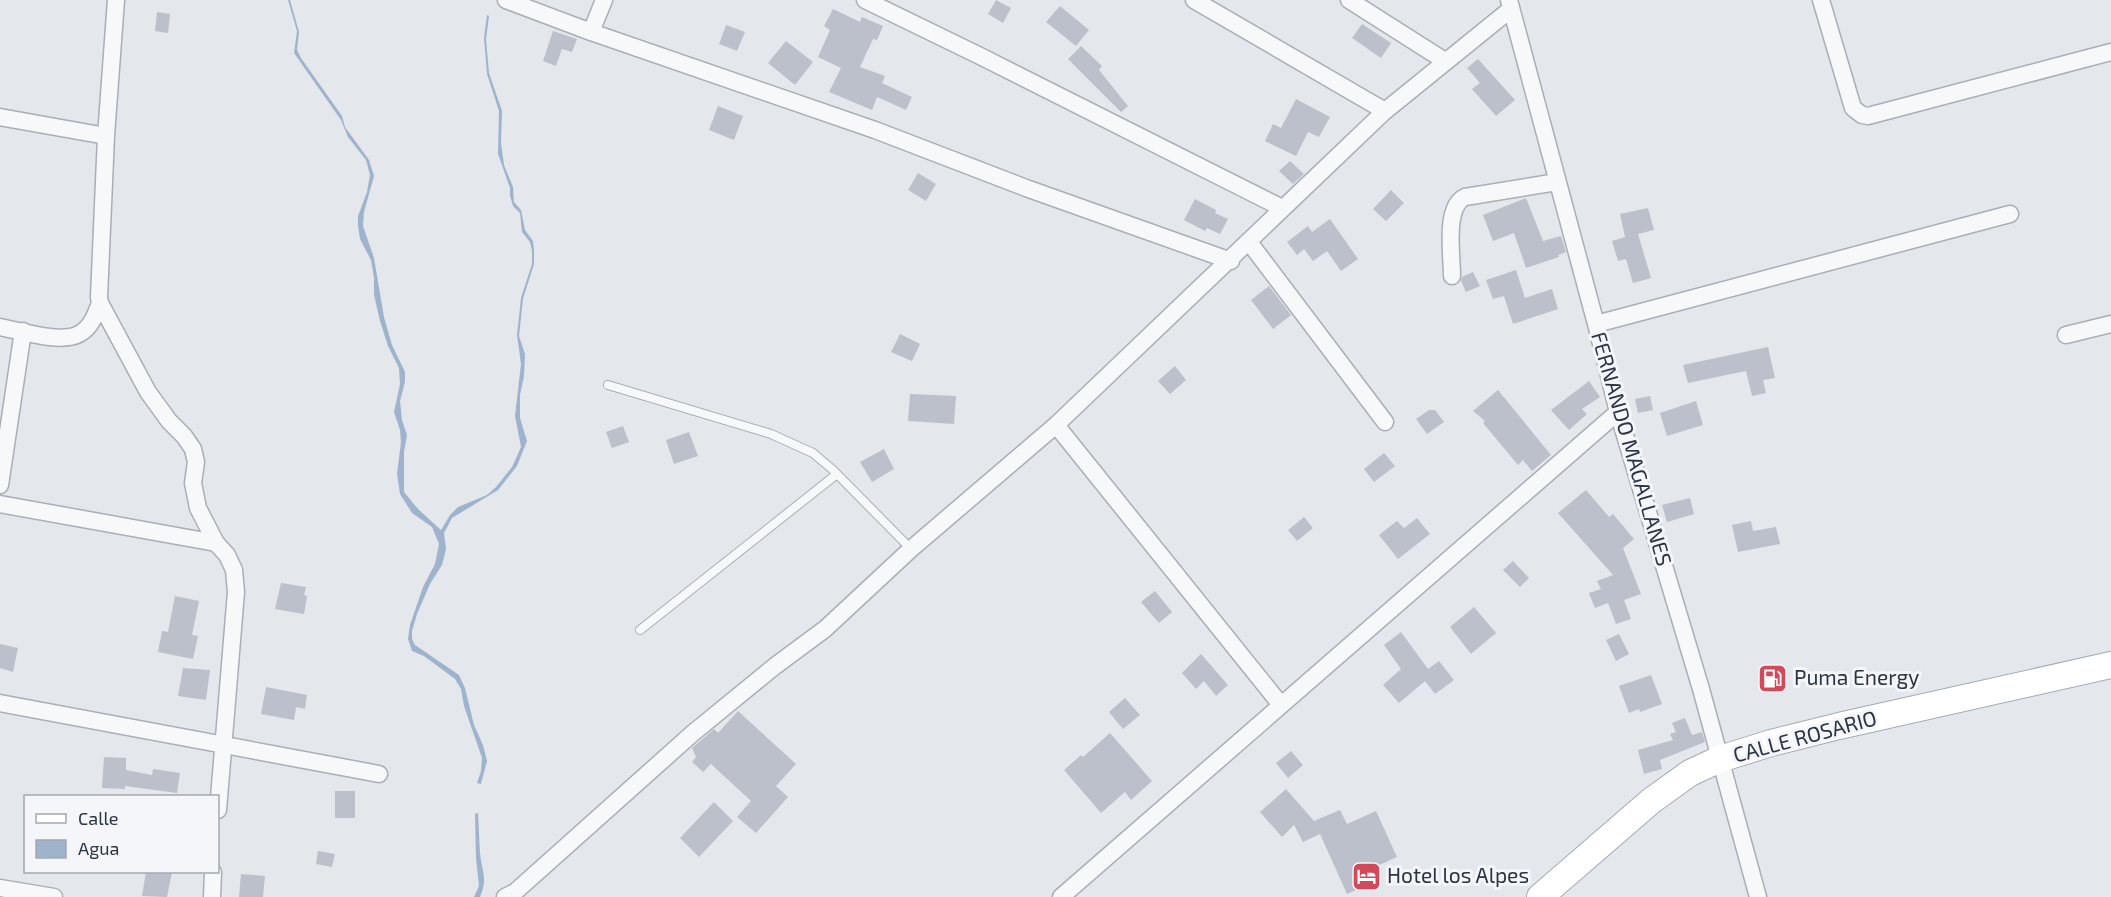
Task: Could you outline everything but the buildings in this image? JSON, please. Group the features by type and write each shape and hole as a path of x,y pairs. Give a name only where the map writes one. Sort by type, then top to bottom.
{"main road":[{"name":"CALLE ROSARIO","path":"1554,889 1651,801 1690,773 1720,759 1771,742 2111,665"}],"street":[{"path":"116,0 106,136 99,297 100,303 148,392 193,449 196,462 194,483 198,507 216,543 227,555 234,570 236,592 219,795"},
{"path":"506,0 591,32 875,130 1026,188 1231,261"},
{"path":"591,32 604,0"},
{"path":"865,0 1282,208"},
{"path":"1194,0 1385,111"},
{"path":"1349,0 1445,61"},
{"path":"1821,0 1853,108 1862,115 1868,116 2111,52"},
{"path":"505,897 515,892 693,733 775,666 825,629 911,549 1056,426 1231,261 1282,208 1385,111 1510,4"},
{"name":"FERNANDO MAGALLANES","path":"1510,4 1618,412 1701,689 1758,897"},
{"path":"0,117 106,136"},
{"path":"1452,276 1452,214 1460,200 1466,197 1557,182"},
{"path":"1596,324 2010,214"},
{"path":"1249,242 1385,422"},
{"path":"0,327 53,337 80,334 88,326 100,303"},
{"path":"2066,334 2111,324"},
{"path":"0,485 22,331"},
{"path":"1061,897 1618,412"},
{"path":"1056,426 1281,705"},
{"path":"0,504 216,543"},
{"path":"0,703 379,774"},
{"path":"212,897 213,873"},
{"path":"0,888 54,897"}],"lane":[{"path":"608,385 771,434 813,453 911,549"},
{"path":"640,630 837,474"}],"water":[{"path":"288,0 290,0 299,32 297,50 342,116 345,127 369,160 374,176 364,212 363,226 374,258 384,317 392,345 405,372 400,401 402,420 407,435 404,452 404,492 418,509 441,530 458,507 487,495 496,487 512,467 521,447 515,416 521,364 517,335 521,298 532,264 532,251 530,242 522,232 520,213 513,206 510,188 498,154 499,111 487,74 484,38 487,15 489,16 486,39 489,73 502,111 501,143 504,165 513,187 514,202 521,210 525,230 533,241 534,250 534,264 523,299 519,336 525,354 520,418 527,441 517,466 498,490 452,518 444,533 446,549 442,565 430,584 412,631 415,645 459,675 465,688 474,725 487,761 481,784 477,783 482,758 464,706 461,689 455,679 424,656 412,651 408,639 410,625 423,587 435,564 439,544 432,527 412,513 400,494 397,474 401,442 394,412 400,384 399,368 388,346 380,321 374,295 371,260 360,239 358,226 358,216 367,192 370,175 366,160 348,137 341,120 294,53 297,31"},
{"path":"478,813 484,880 480,897 474,897 479,886 475,814"}],"place":[{"name":"Puma Energy","path":"1773,678"},
{"name":"Hotel los Alpes","path":"1366,876"}]}
